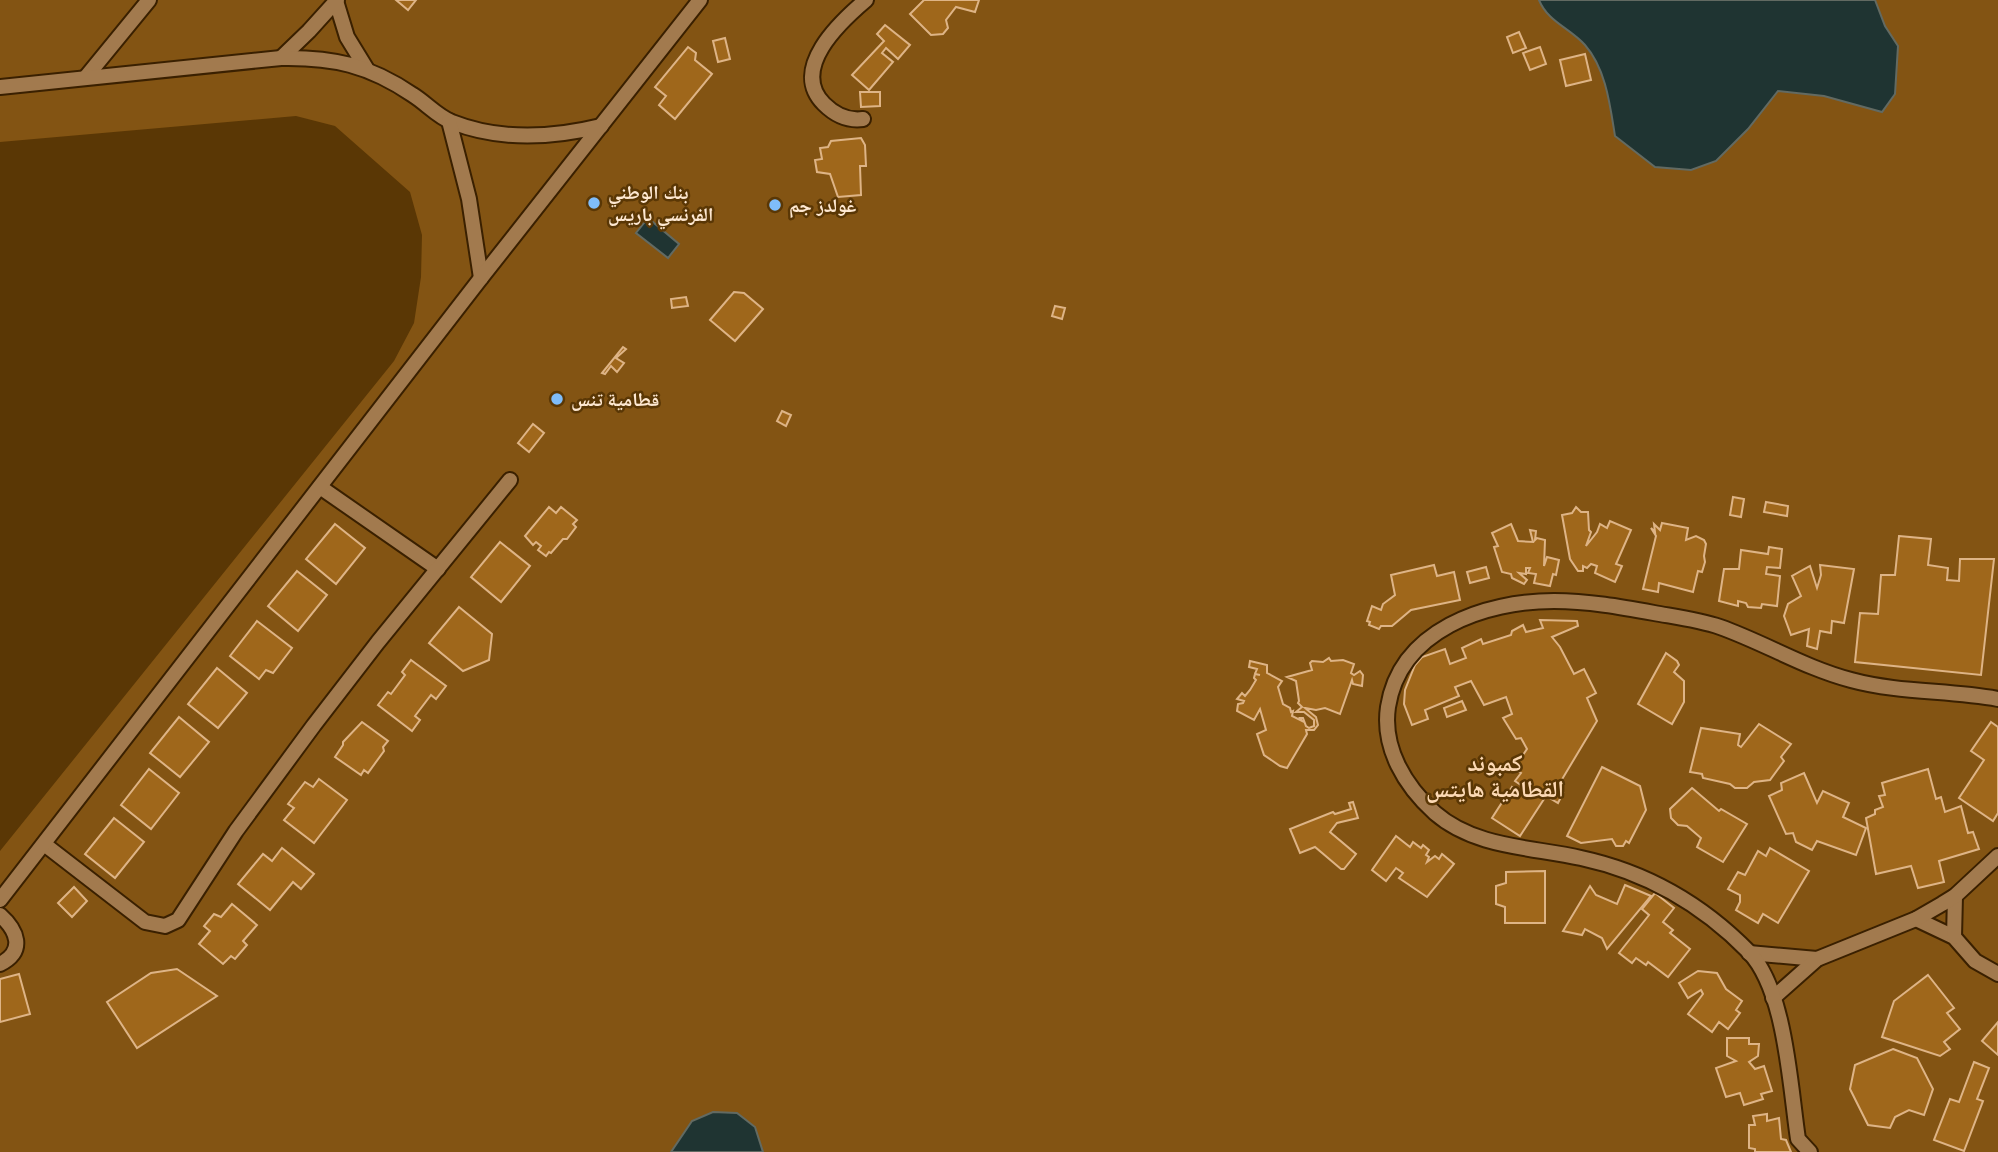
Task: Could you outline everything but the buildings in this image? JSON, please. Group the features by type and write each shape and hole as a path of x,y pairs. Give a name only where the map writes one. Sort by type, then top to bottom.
{"street":[{"path":"86,78 149,0"},
{"path":"0,900 481,278 700,0"},
{"path":"863,119 849,119 831,111 820,100 812,71 816,56 825,43 846,17 866,0"},
{"path":"281,58 336,1"},
{"path":"336,1 347,37 366,68"},
{"path":"0,87 281,58 330,60 366,68 414,95 449,121 499,134 550,135 601,126"},
{"path":"449,121 470,199 481,278"},
{"path":"44,844 145,922 165,926 178,920 273,780 378,642 510,480"},
{"path":"320,488 438,569"},
{"path":"1810,1152 1798,1139 1781,1024 1767,979 1749,953 1696,907 1633,872 1578,857 1492,841 1470,834 1438,816 1419,797 1400,771 1390,745 1387,717 1391,690 1402,665 1420,644 1443,628 1480,613 1517,604 1552,601 1592,603 1718,627 1756,641 1810,667 1867,684 1998,699"},
{"path":"1773,999 1817,959 1916,919 1955,896 1998,856"},
{"path":"1954,937 1955,896"},
{"path":"0,915 11,925 16,938 14,951 0,964"},
{"path":"1916,919 1954,937 1975,961 1998,974"},
{"path":"1749,953 1817,959"}],"shaded area":[{"path":"0,0 1998,0 1998,1152 0,1152 0,851 394,361 414,323 421,277 422,235 410,192 335,126 296,116 0,142"}],"water":[{"path":"1539,0 1875,0 1885,26 1898,46 1895,94 1882,112 1824,96 1778,91 1748,129 1716,161 1691,170 1655,167 1615,136 1606,88 1598,65 1585,45 1548,14"},
{"path":"648,218 679,244 668,258 636,233"},
{"path":"713,1112 737,1113 755,1127 763,1152 671,1152 692,1121"}],"place":[{"name":"بنك الوطني الفرنسي باريس","path":"594,203"},
{"name":"غولدز جم","path":"775,205"},
{"name":"قطامية تنس","path":"557,399"}],"district":[{"name":"كمبوند القطامية هايتس","path":"1495,776"}]}
